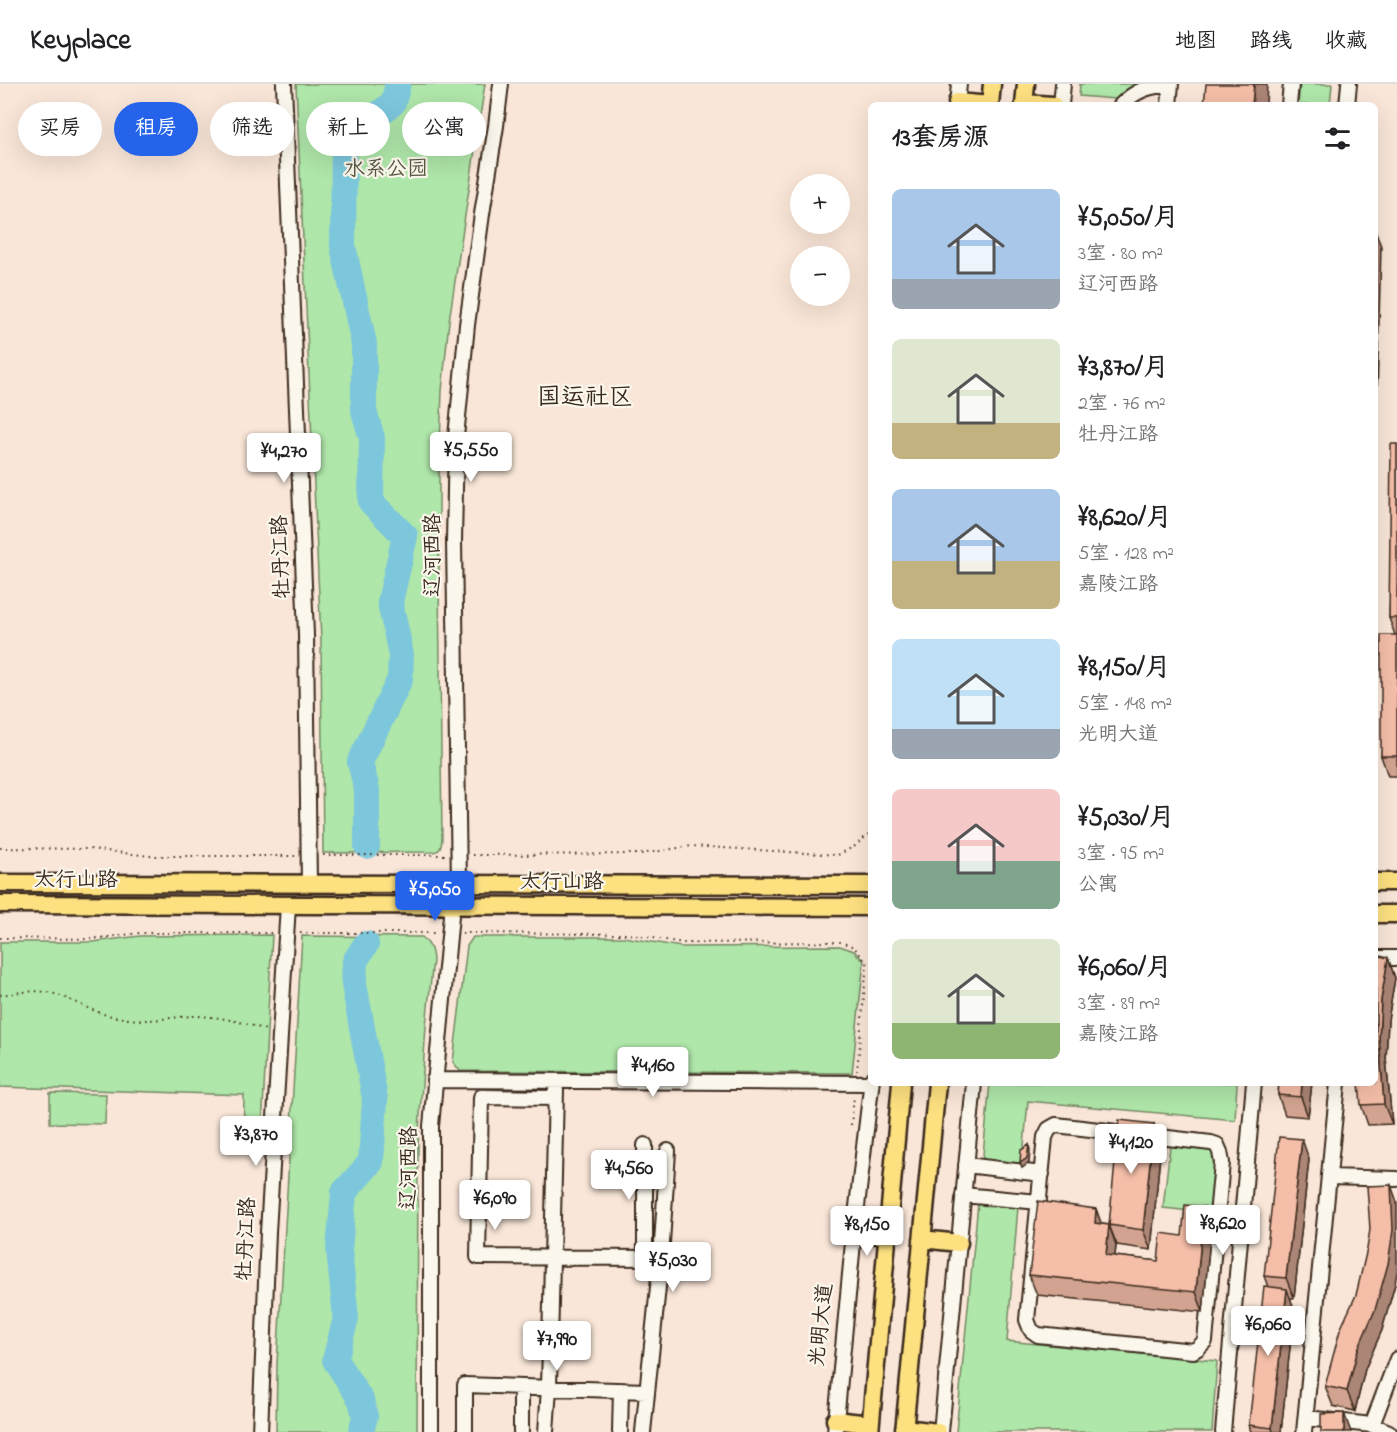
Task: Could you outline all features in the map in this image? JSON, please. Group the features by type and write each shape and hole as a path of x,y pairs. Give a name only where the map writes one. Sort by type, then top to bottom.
{"main road":[{"path":"990,102 992,84"},
{"path":"1024,102 1026,84"},
{"path":"1378,882 1397,882"},
{"name":"太行山路","path":"0,883 868,885"},
{"name":"太行山路","path":"0,904 868,907"},
{"path":"1378,914 1397,914"},
{"path":"835,1426 870,1428 901,1086"},
{"path":"937,1086 904,1430 939,1432"},
{"path":"854,1232 887,1236"},
{"path":"922,1239 959,1243"}],"street":[{"name":"牡丹江路","path":"284,84 306,635 309,884"},
{"name":"辽河西路","path":"459,884 454,542 456,437 467,326 501,84"},
{"path":"957,102 958,84"},
{"path":"1061,102 1063,84"},
{"path":"1124,102 1141,90 1171,84 1169,102"},
{"path":"1289,102 1291,84"},
{"path":"1347,102 1349,84"},
{"name":"牡丹江路","path":"260,1432 268,1232 288,905"},
{"name":"辽河西路","path":"431,1432 430,1150 434,1080 452,905"},
{"path":"1378,958 1397,958"},
{"path":"434,1080 868,1081"},
{"path":"546,1432 556,1082"},
{"name":"光明大道","path":"835,1426 870,1086"},
{"path":"939,1432 974,1086"},
{"path":"1223,1432 1254,1086"},
{"path":"1338,1086 1305,1425 1372,1425 1389,1432"},
{"path":"555,1098 481,1097 478,1257 661,1258"},
{"path":"1056,1125 1217,1145 1222,1164 1205,1341 1192,1351 1038,1335 1031,1330 1027,1320 1039,1202 1045,1137 1049,1129 1056,1125"},
{"path":"645,1145 645,1258"},
{"path":"643,1432 661,1258 668,1151"},
{"path":"966,1165 1042,1174"},
{"path":"1329,1177 1397,1179"},
{"path":"963,1195 1039,1202"},
{"path":"1372,1425 1397,1359"},
{"path":"465,1432 465,1385 647,1391"},
{"path":"521,1387 521,1432"},
{"path":"620,1432 621,1390"}],"path":[{"path":"0,848 89,849 150,856 641,854 691,846 838,855 855,846 868,835"},
{"path":"0,938 92,939 140,933 629,934 684,943 840,942 854,947"},
{"path":"0,995 32,991 46,992 61,995 96,1012 113,1016 152,1020 195,1016 219,1017 267,1030"}],"green space":[{"name":"水系公园","path":"296,84 485,84 482,102 402,102 402,156 474,156 449,321 442,391 439,578 442,839 439,850 434,852 323,853 321,641"},
{"path":"1080,84 1136,84 1115,99 1079,96"},
{"path":"1300,84 1332,84 1330,102 1298,102"},
{"path":"272,935 261,1147 243,1149 244,1095 0,1087 0,942 93,942 140,936"},
{"path":"302,936 422,937 429,944 432,953 418,1144 417,1432 276,1432 277,1364"},
{"path":"473,937 624,937 681,947 840,946 854,951 864,961 852,1073 460,1071 453,1062 467,946"},
{"path":"990,1086 1237,1086 1235,1120 1028,1101 1022,1168 982,1165"},
{"path":"50,1093 106,1094 105,1124 50,1123"},
{"path":"1170,1146 1211,1151 1215,1166 1210,1213 1163,1208"},
{"path":"978,1203 1018,1207 1007,1341 1217,1361 1212,1432 956,1432"}],"building":[{"path":"1206,84 1254,84 1252,102 1204,102"},
{"path":"1391,444 1397,444 1397,618 1389,618"},
{"path":"1381,635 1397,635 1397,756 1381,756"},
{"path":"1378,956 1388,958 1381,1000 1379,1039 1384,1104 1361,1105 1359,1086 1378,1086"},
{"path":"1279,1086 1302,1086 1301,1097 1278,1095"},
{"path":"1119,1120 1154,1124 1143,1230 1109,1225"},
{"path":"1279,1137 1302,1139 1286,1278 1264,1276"},
{"path":"1029,1145 1027,1158 1020,1163 1021,1150"},
{"path":"1391,1185 1393,1230 1388,1264 1375,1310 1358,1349 1347,1391 1325,1386 1340,1330 1356,1295 1367,1249 1370,1229 1367,1186"},
{"path":"1038,1201 1096,1209 1095,1223 1109,1225 1106,1255 1158,1261 1161,1233 1182,1236 1185,1205 1204,1207 1196,1292 1029,1275"},
{"path":"1264,1286 1287,1289 1272,1428 1249,1425"},
{"path":"1344,1413 1344,1432 1321,1432 1321,1414"}],"waterway":[{"path":"367,846 367,790 360,762 400,679 401,655 390,602 405,536 371,502 372,438 364,411 364,344 343,246 344,141 393,103 398,84"},
{"path":"361,1432 365,1416 361,1400 335,1360 346,1318 339,1250 344,1192 371,1162 375,1099 354,984 355,961 366,944"}],"district":[{"name":"国运社区","path":"585,398"}]}
